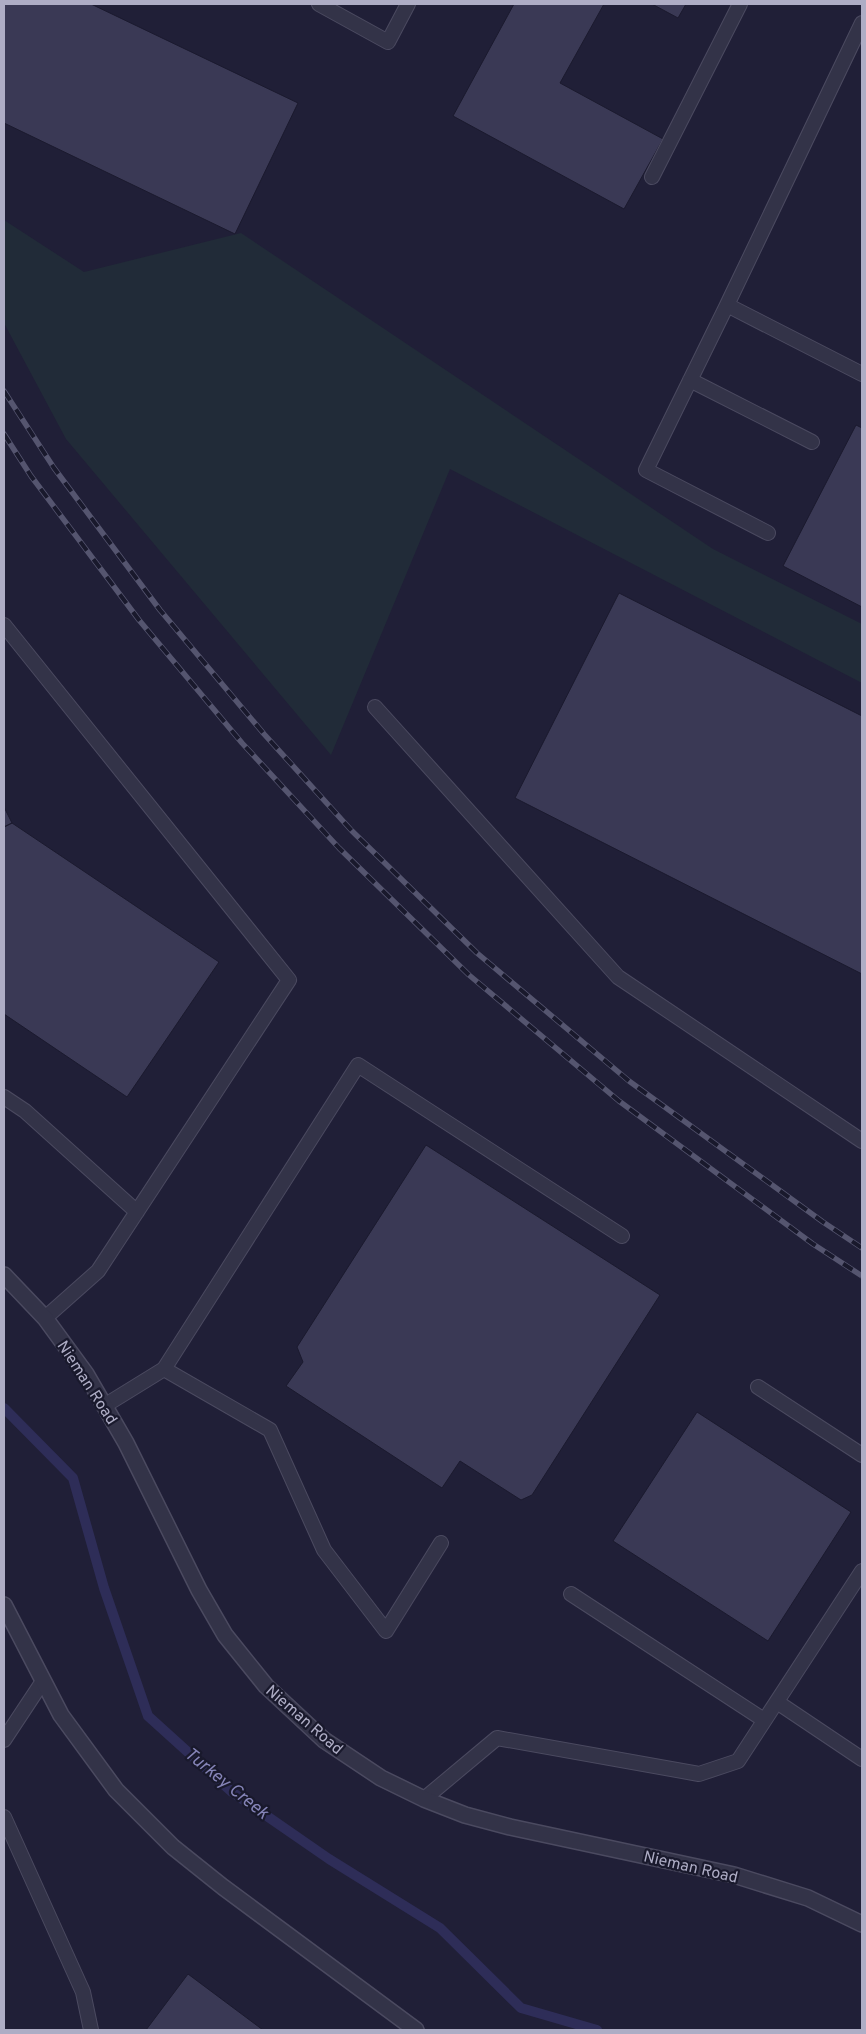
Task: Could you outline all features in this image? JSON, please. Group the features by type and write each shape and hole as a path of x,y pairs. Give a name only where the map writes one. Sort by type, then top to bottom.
{"street":[{"name":"Nieman Road","path":"4,1275 45,1318 86,1374 126,1443 199,1590 225,1635 266,1686 324,1740 381,1778 424,1799 465,1815 510,1827 734,1875 808,1898 862,1924"},
{"path":"4,1606 61,1715 116,1790 173,1847 222,1887 416,2030"}],"lane":[{"path":"318,4 388,42 408,4"},
{"path":"652,177 740,4"},
{"path":"768,533 646,470 862,23"},
{"path":"726,305 862,374"},
{"path":"690,380 812,442"},
{"path":"4,625 289,980 98,1272 45,1318"},
{"path":"375,707 618,977 862,1141"},
{"path":"104,1406 164,1369 358,1065 622,1236"},
{"path":"4,1097 25,1111 137,1212"},
{"path":"164,1369 270,1430 324,1550 386,1631 441,1543"},
{"path":"758,1387 862,1455"},
{"path":"424,1799 497,1738 699,1774 738,1761 862,1571"},
{"path":"571,1594 764,1720"},
{"path":"4,1740 43,1681"},
{"path":"776,1702 862,1759"},
{"path":"4,1817 83,1992 91,2030"}],"shaded area":[{"path":"4,220 84,272 241,233 713,549 862,624 862,683 450,469 331,755 66,439 4,323"}],"building":[{"path":"4,4 91,4 298,103 235,234 4,123"},
{"path":"514,4 604,4 560,83 663,139 624,209 453,116"},
{"path":"652,4 686,4 678,18"},
{"path":"856,425 862,428 862,607 783,566"},
{"path":"619,593 862,716 862,974 515,798"},
{"path":"4,807 12,823 4,827"},
{"path":"12,823 219,962 127,1097 4,1014 4,827"},
{"path":"426,1145 660,1295 532,1495 521,1500 460,1461 442,1488 286,1386 303,1362 297,1347"},
{"path":"697,1412 851,1512 768,1641 613,1541"},
{"path":"188,1974 263,2030 146,2030"}],"waterway":[{"name":"Turkey Creek","path":"4,1408 73,1478 104,1588 148,1716 232,1792 329,1859 440,1928 521,2008 597,2030"}],"railway":[{"path":"4,391 54,468 160,610 264,734 352,831 477,953 629,1081 823,1222 862,1248"},
{"path":"4,434 31,476 139,620 242,743 339,848 469,975 619,1101 813,1244 862,1276"}]}
